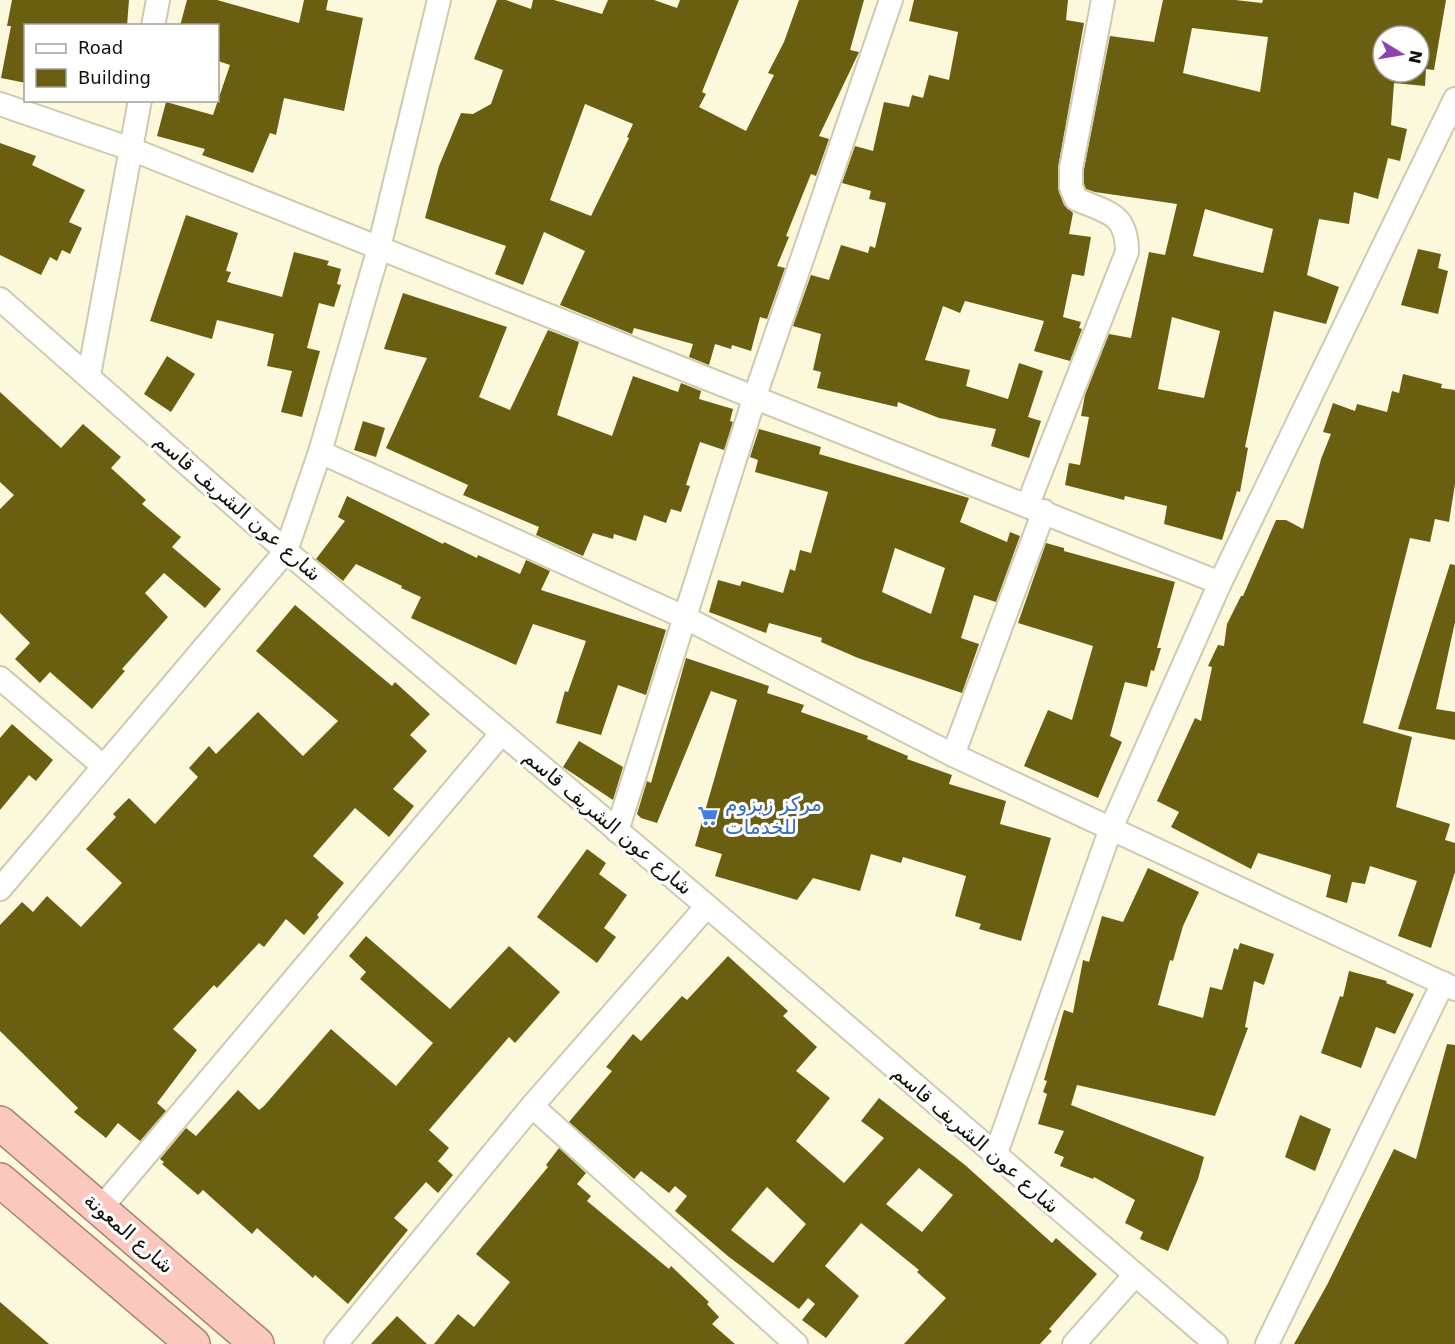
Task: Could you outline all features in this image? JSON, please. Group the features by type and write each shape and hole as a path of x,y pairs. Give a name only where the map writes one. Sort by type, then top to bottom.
{"highway":[{"name":"شارع المعونة","path":"0,1123 257,1344"},
{"path":"0,1180 193,1344"}],"street":[{"path":"153,24 158,0"},
{"path":"0,889 286,551 320,452 379,248 439,0"},
{"path":"617,831 755,396 891,0"},
{"path":"952,755 1036,508 1127,252 1127,232 1115,216 1077,199 1071,187 1071,168 1103,0"},
{"path":"995,1156 1112,828 1220,583 1455,99"},
{"path":"88,375 140,102"},
{"path":"0,104 131,149 1220,583"},
{"name":"شارع عون الشريف قاسم","path":"0,299 286,551 707,906 1216,1344"},
{"path":"320,452 684,617 952,755 1449,986 1267,1344"},
{"path":"0,678 103,766"},
{"path":"100,1208 502,734"},
{"path":"336,1344 532,1106 707,906"},
{"path":"532,1106 796,1344"},
{"path":"1074,1344 1135,1275"}],"building":[{"path":"12,0 129,0 127,24 24,24 24,83 1,78 11,26 7,26"},
{"path":"187,0 217,0 299,23 304,0 328,0 326,10 363,18 344,111 284,98 276,135 270,133 253,173 202,155 205,149 157,136 166,102 213,115 230,65 219,61 219,24 181,24"},
{"path":"497,0 506,0 531,9 533,0 554,0 602,14 608,0 654,0 677,8 680,0 739,0 702,92 706,94 699,107 746,131 774,75 768,73 784,42 799,0 864,0 850,50 859,52 819,136 829,139 816,176 811,174 786,236 789,237 777,266 785,268 767,319 760,317 751,351 732,345 731,349 715,344 709,365 689,357 693,344 634,328 632,334 560,305 585,251 544,232 523,285 495,274 506,246 425,218 439,166 461,113 473,114 491,104 503,70 474,59","holes":["585,104 633,124 627,137 629,138 591,216 550,200"]},
{"path":"914,0 1068,0 1066,20 1084,23 1058,168 1059,192 1064,205 1073,213 1069,234 1091,237 1084,276 1072,274 1063,317 1081,322 1079,328 1082,329 1070,361 1034,351 1044,321 965,301 960,313 943,306 925,360 970,370 966,386 1008,399 1019,363 1043,371 1028,417 1041,421 1029,458 991,446 996,429 939,418 898,402 897,407 817,388 821,372 813,370 821,334 793,326 811,275 829,280 841,245 868,253 870,246 875,248 886,203 869,199 871,191 842,183 855,146 873,151 884,102 909,107 912,95 923,98 929,75 949,80 958,32 909,21"},
{"path":"1163,0 1235,0 1262,3 1263,0 1446,0 1434,70 1431,70 1431,24 1371,24 1371,84 1394,84 1391,125 1407,129 1400,161 1388,158 1378,199 1354,192 1349,224 1319,219 1307,275 1339,287 1326,324 1274,311 1245,447 1248,448 1240,492 1237,491 1222,540 1164,524 1167,506 1125,496 1124,500 1065,485 1069,463 1080,465 1089,417 1081,416 1085,395 1109,334 1131,338 1149,252 1165,255 1177,204 1095,192 1086,189 1084,184 1084,169 1110,36 1154,42","holes":["1192,28 1268,37 1260,92 1183,73","1205,209 1273,229 1263,273 1193,256","1172,317 1220,331 1204,398 1158,389"]},
{"path":"0,143 36,156 32,165 85,190 69,222 82,228 70,254 62,250 57,261 50,257 41,275 0,255"},
{"path":"186,215 238,233 226,271 231,272 227,282 282,297 294,252 329,261 327,265 341,269 337,284 341,285 334,307 319,303 307,348 320,351 302,417 281,412 292,371 267,366 274,334 217,320 212,339 150,321"},
{"path":"1418,249 1441,254 1438,268 1448,271 1438,314 1401,305"},
{"path":"403,293 507,327 479,397 510,410 548,330 579,342 557,415 612,436 633,376 678,392 681,383 701,391 699,399 733,409 730,421 733,422 724,450 700,442 686,485 690,486 681,512 671,509 666,523 644,515 636,541 614,534 613,539 593,533 583,556 536,535 539,527 463,495 468,485 386,448 427,358 384,349"},
{"path":"167,356 195,374 171,412 144,394"},
{"path":"1403,374 1442,384 1441,388 1455,390 1455,484 1449,522 1435,519 1430,542 1410,538 1363,723 1412,737 1396,807 1450,824 1445,840 1455,843 1455,872 1431,948 1398,936 1417,881 1370,866 1365,884 1352,882 1347,903 1326,897 1331,875 1258,853 1251,869 1171,827 1179,812 1157,801 1195,718 1201,721 1212,667 1208,666 1218,645 1224,646 1227,624 1243,596 1276,520 1286,520 1303,529 1321,459 1331,434 1323,432 1333,403 1355,411 1357,404 1387,412 1392,391 1399,393"},
{"path":"0,392 61,448 83,424 121,457 111,468 146,500 142,504 181,537 172,547 221,589 205,608 164,573 145,593 168,617 122,669 125,671 92,709 50,672 40,683 15,659 30,643 0,613 0,509 14,495 0,482"},
{"path":"363,421 385,428 376,457 354,450"},
{"path":"759,429 821,447 819,454 969,498 960,522 1007,542 1010,532 1020,536 996,602 974,595 961,638 979,644 962,693 858,658 821,642 822,638 769,623 766,633 709,612 718,580 740,586 742,581 783,593 790,569 795,571 800,550 811,553 828,492 755,472 758,460 750,457","holes":["895,548 945,568 931,614 882,592"]},
{"path":"347,496 443,544 444,542 477,558 478,555 520,574 526,560 550,571 541,590 666,630 646,695 618,685 601,735 556,723 565,691 568,692 586,641 533,624 516,665 411,618 421,597 401,588 402,586 356,564 343,581 316,559 345,521 338,517"},
{"path":"1046,543 1064,548 1064,551 1175,582 1157,648 1161,648 1154,671 1151,670 1147,687 1125,682 1110,736 1122,742 1098,798 1024,766 1048,710 1072,720 1093,646 1018,623"},
{"path":"1450,564 1455,565 1455,622 1436,709 1455,712 1455,740 1398,729"},
{"path":"295,605 392,686 395,682 430,714 410,735 427,751 393,789 414,806 389,837 355,808 313,856 344,883 317,915 319,917 304,935 286,919 264,947 259,943 217,988 214,985 173,1029 197,1050 157,1103 166,1111 140,1141 118,1123 106,1138 74,1112 78,1108 0,1031 0,925 22,902 33,912 47,896 81,927 122,883 86,849 116,817 113,814 129,798 155,824 198,777 189,768 209,746 216,754 258,712 303,756 338,721 256,651"},
{"path":"686,658 769,686 767,693 804,705 801,712 868,736 867,739 908,756 907,759 952,775 949,784 1006,801 1000,824 1051,838 1021,941 979,929 981,924 955,916 966,876 903,857 901,863 871,854 860,891 813,878 797,900 715,876 722,854 695,846 737,700 711,691 657,823 641,818 637,814 647,781 651,783"},
{"path":"12,724 53,760 36,781 29,775 0,810 0,738"},
{"path":"579,741 623,767 613,800 563,767"},
{"path":"587,849 606,863 599,874 627,895 604,928 616,937 597,963 537,917"},
{"path":"1148,868 1199,892 1183,926 1173,961 1170,960 1158,1005 1203,1018 1210,987 1222,990 1234,948 1238,950 1240,943 1274,954 1264,985 1254,981 1245,1027 1248,1028 1215,1116 1077,1085 1071,1105 1204,1157 1198,1179 1168,1251 1140,1239 1143,1232 1125,1223 1135,1200 1094,1177 1093,1179 1060,1166 1064,1157 1054,1153 1064,1131 1038,1124 1047,1094 1043,1092 1047,1081 1044,1080 1064,1010 1073,1013 1083,960 1089,962 1102,916 1123,922"},
{"path":"366,936 450,1009 509,946 560,992 515,1043 509,1037 429,1130 449,1148 438,1161 453,1175 438,1193 426,1182 394,1218 408,1230 348,1304 315,1275 313,1278 257,1228 252,1234 203,1190 198,1195 162,1164 164,1162 160,1159 186,1128 196,1136 238,1090 259,1110 331,1029 396,1086 433,1043 360,979 366,972 349,956"},
{"path":"728,956 788,1011 783,1016 817,1047 796,1071 830,1098 796,1141 844,1183 884,1138 861,1121 879,1098 965,1165 1052,1243 1056,1238 1097,1274 1049,1329 1052,1331 1040,1344 904,1344 946,1298 917,1272 919,1270 861,1223 825,1266 859,1296 826,1338 802,1320 815,1304 808,1298 799,1309 729,1257 675,1211 687,1196 675,1186 669,1193 641,1171 634,1179 569,1122 612,1071 606,1067 633,1034 641,1041 682,996 687,1000","holes":["919,1168 953,1195 922,1232 886,1204","767,1187 806,1224 773,1263 731,1230"]},
{"path":"1349,971 1387,981 1386,983 1414,994 1395,1034 1376,1027 1361,1068 1321,1053 1340,996 1343,997"},
{"path":"1447,1044 1455,1045 1455,1344 1294,1344 1327,1285 1394,1149 1416,1159"},
{"path":"1300,1115 1331,1129 1315,1171 1285,1157"},
{"path":"559,1148 586,1173 577,1184 591,1196 587,1201 669,1269 671,1266 709,1302 707,1304 719,1317 712,1324 735,1344 434,1344 458,1314 474,1327 510,1282 476,1254 548,1167 546,1165"},
{"path":"0,1302 49,1344 0,1344"},
{"path":"397,1316 427,1344 371,1344"}],"place":[{"name":"مركز زيزوم للخدمات","path":"708,816"}]}
